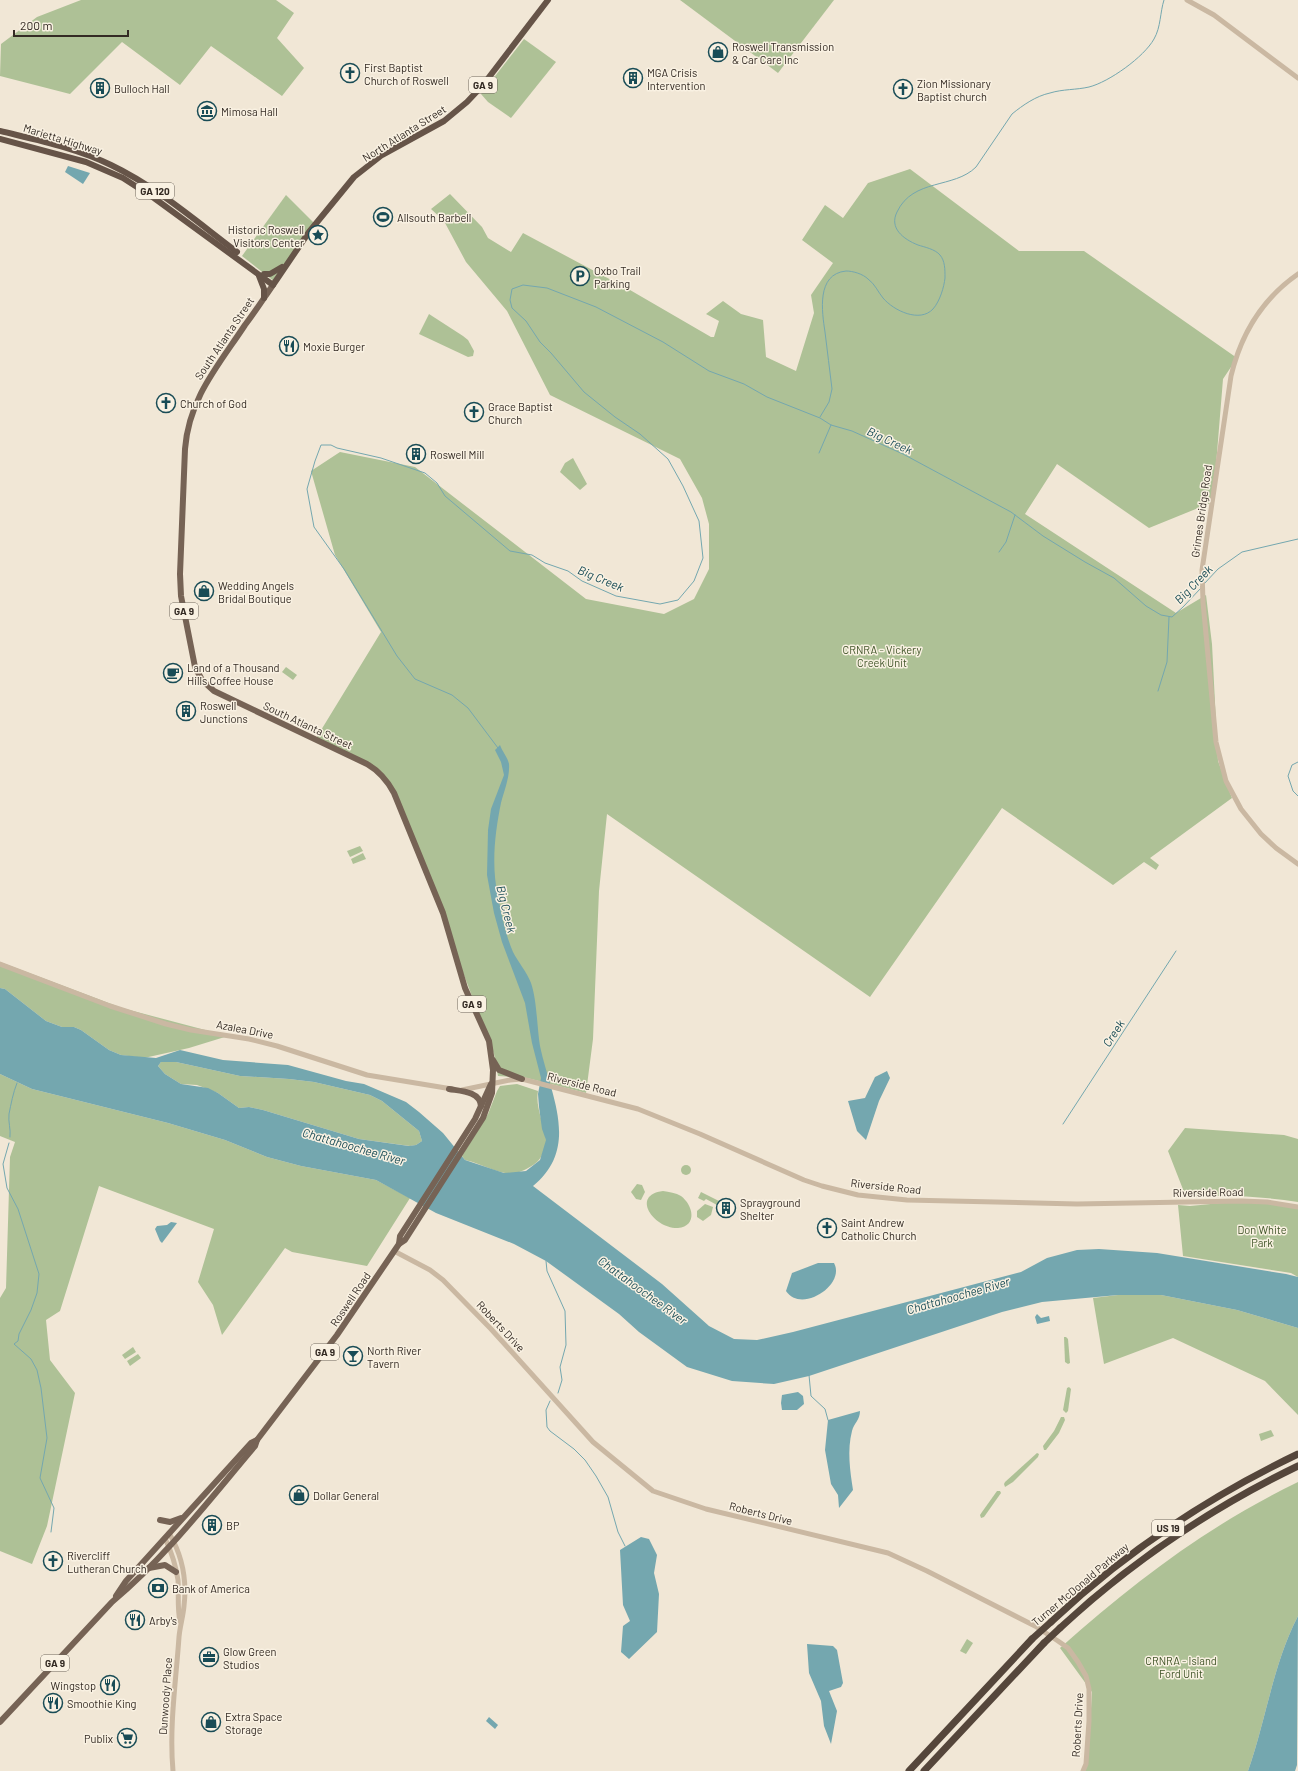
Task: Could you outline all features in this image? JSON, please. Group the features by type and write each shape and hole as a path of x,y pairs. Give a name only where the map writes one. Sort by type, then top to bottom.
{"highway":[{"name":"North Atlanta Street","path":"274,283 309,232 354,177 382,155 444,121 467,102 483,85 548,0"},
{"name":"Marietta Highway","path":"0,131 78,152 125,172 151,188 274,283"},
{"name":"Marietta Highway","path":"0,139 86,162 123,178 154,198 274,283"},
{"path":"264,274 272,273 286,264"},
{"path":"254,270 262,281 264,298"},
{"name":"Turner McDonald Parkway","path":"909,1771 1032,1640 1114,1568 1171,1526 1235,1487 1298,1454"},
{"name":"Turner McDonald Parkway","path":"924,1771 1044,1643 1121,1576 1178,1535 1236,1499 1298,1466"}],"main road":[{"name":"South Atlanta Street","path":"274,283 205,384 195,403 187,428 180,582 195,667 202,680 214,691 367,764 378,771 387,781 394,793 443,913 462,978 486,1034 492,1057 492,1092 490,1102 477,1122"},
{"path":"492,1057 499,1070 522,1079"},
{"name":"South Atlanta Street","path":"477,1122 491,1084"},
{"path":"448,1089 476,1096 480,1100 481,1108"},
{"name":"Roswell Road","path":"0,1722 112,1602 132,1586 255,1446 257,1440 337,1335 399,1244 405,1240 418,1215 477,1122"},
{"name":"Roswell Road","path":"112,1602 126,1581 167,1535 251,1443 257,1440"},
{"path":"160,1520 170,1522 184,1517"},
{"path":"147,1569 165,1565 170,1566 176,1572"}],"street":[{"path":"1187,0 1214,15 1298,78"},
{"name":"Grimes Bridge Road","path":"1298,274 1281,287 1263,307 1245,335 1235,361 1202,570 1203,602 1216,742 1226,781 1241,809 1261,834 1276,848 1298,864"},
{"name":"Azalea Drive","path":"0,964 110,1006 166,1024 191,1030 249,1039 277,1046 373,1076 448,1089 467,1089 491,1084"},
{"name":"Riverside Road","path":"491,1084 522,1079 638,1109 700,1134 804,1180 828,1188 858,1195 914,1200 1077,1204 1242,1201 1267,1202 1298,1207"},
{"name":"Roberts Drive","path":"394,1251 430,1270 444,1280 491,1329 593,1442 653,1491 706,1510 888,1553 927,1571 1035,1626 1068,1648 1086,1676 1089,1690 1089,1721 1086,1764 1083,1771"},
{"name":"Dunwoody Place","path":"167,1535 174,1540 184,1576 184,1606 180,1622 172,1748 173,1771"},
{"name":"Dunwoody Place","path":"167,1535 168,1546 176,1572 180,1622"}],"green space":[{"path":"81,0 276,0 294,13 277,38 304,68 282,96 211,46 180,85 122,42 70,94 0,76 1,44 37,17"},
{"path":"680,0 834,0 778,73"},
{"path":"524,39 556,62 511,118 488,102 481,94"},
{"name":"CRNRA - Vickery Creek Unit","path":"910,169 1019,251 1084,251 1237,358 1223,379 1213,502 1149,528 1057,464 1025,514 1176,613 1206,595 1212,644 1218,761 1232,798 1150,858 1159,865 1156,870 1144,862 1113,885 1002,808 870,997 607,814 599,891 593,1039 586,1093 527,1078 498,1076 494,1054 399,804 389,782 372,768 315,740 381,632 335,555 311,471 340,452 415,467 586,599 664,614 694,599 709,569 709,524 702,498 680,459 550,395 507,311 466,262 444,221 431,209 450,194 482,227 488,238 511,252 523,233 630,290 711,337 714,337 719,321 706,314 723,301 741,314 763,320 766,357 796,371 814,313 811,295 833,263 802,240 825,205 843,218 868,183"},
{"path":"286,195 315,224 275,282 242,256"},
{"path":"429,314 468,340 474,351 473,356 468,357 419,334"},
{"path":"573,458 587,484 580,490 560,472 565,463"},
{"path":"286,667 297,675 293,680 282,672"},
{"path":"360,846 363,851 350,857 347,851"},
{"path":"363,853 366,859 353,864 351,859"},
{"path":"0,962 122,1008 228,1036 189,1048 144,1058 121,1055 109,1050 81,1030 74,1027 62,1027 46,1021 5,989 0,988"},
{"path":"161,1062 176,1062 240,1076 314,1082 370,1095 382,1101 419,1131 422,1141 416,1145 410,1146 359,1139 263,1110 249,1107 239,1108 218,1093 197,1085 181,1084 165,1074 158,1066"},
{"path":"0,1074 32,1089 168,1123 225,1140 267,1157 301,1166 376,1180 410,1198 367,1266 292,1252 285,1248 222,1335 213,1305 198,1282 214,1229 99,1186 60,1311 46,1320 50,1360 75,1393 47,1526 32,1564 0,1551 0,1298 6,1288 10,1157 15,1142 0,1136"},
{"path":"517,1084 538,1091 537,1097 546,1142 541,1158 527,1169 509,1173 493,1170 465,1160 462,1156 488,1114 500,1086"},
{"path":"1185,1128 1284,1135 1298,1139 1298,1202 1242,1196 1186,1197 1168,1151"},
{"path":"684,1165 688,1165 690,1166 690,1174 684,1175 681,1172 681,1168"},
{"path":"637,1184 642,1185 645,1192 641,1200 636,1199 631,1192"},
{"path":"663,1191 675,1193 685,1200 691,1210 692,1215 689,1223 678,1228 669,1227 654,1218 647,1205 648,1199 653,1194"},
{"path":"701,1192 719,1201 717,1205 706,1199 704,1201 698,1198"},
{"name":"Don White Park","path":"1242,1201 1298,1207 1298,1277 1291,1273 1183,1256 1178,1205 1190,1206"},
{"path":"705,1204 713,1207 711,1215 703,1221 697,1217 697,1211"},
{"path":"1118,1295 1161,1295 1237,1310 1298,1328 1298,1415 1265,1381 1173,1338 1104,1364 1093,1298"},
{"path":"1064,1337 1068,1339 1070,1363 1068,1364 1065,1362"},
{"path":"133,1347 136,1352 125,1359 122,1355"},
{"path":"138,1354 141,1358 130,1366 127,1361"},
{"path":"1069,1387 1071,1389 1068,1411 1066,1413 1063,1410 1067,1388"},
{"path":"1061,1417 1064,1417 1065,1420 1059,1433 1046,1450 1044,1450 1043,1446 1054,1431"},
{"path":"1271,1430 1274,1436 1261,1441 1259,1434"},
{"path":"1037,1453 1039,1454 1038,1457 1013,1482 1005,1487 1005,1482"},
{"name":"CRNRA - Island Ford Unit","path":"1298,1482 1298,1616 1282,1653 1248,1771 1084,1771 1088,1759 1092,1692 1060,1648 1145,1577 1173,1556 1233,1517"},
{"path":"997,1491 1000,1491 1001,1493 984,1517 981,1518 980,1515"},
{"path":"967,1639 973,1643 966,1654 960,1651"}],"water":[{"path":"68,166 90,173 83,184 65,172"},
{"name":"Chattahoochee River","path":"500,745 509,764 508,779 501,803 497,826 494,861 496,885 502,917 510,946 525,971 533,990 540,1046 555,1101 558,1119 559,1137 556,1154 547,1171 533,1186 662,1284 709,1326 734,1339 757,1340 793,1332 1021,1272 1047,1258 1077,1250 1099,1249 1157,1253 1298,1277 1298,1328 1237,1310 1161,1295 1118,1295 1042,1302 1002,1312 809,1376 774,1384 732,1381 687,1367 639,1332 619,1314 546,1261 514,1244 436,1213 376,1180 301,1166 267,1157 225,1140 168,1123 32,1089 0,1074 0,988 5,989 46,1021 62,1027 74,1027 81,1030 109,1050 121,1055 156,1058 180,1050 223,1060 288,1065 346,1081 364,1084 406,1102 443,1133 465,1160 504,1173 526,1171 540,1160 546,1140 542,1129 539,1107 538,1094 541,1078 532,1043 525,1003 502,942 494,913 487,875 488,830 491,809 504,775 501,762 495,750","holes":["161,1062 176,1062 240,1076 314,1082 370,1095 382,1101 419,1131 422,1141 416,1145 409,1146 359,1139 263,1110 249,1107 239,1108 218,1093 208,1088 181,1084 165,1074 158,1066"]},
{"path":"887,1071 890,1078 879,1101 866,1140 857,1131 848,1101 865,1098 875,1077"},
{"path":"171,1222 177,1223 162,1243 155,1229 157,1226 167,1225"},
{"path":"818,1263 834,1263 836,1271 834,1280 828,1288 811,1298 802,1299 793,1297 786,1291 792,1273"},
{"path":"1037,1314 1041,1318 1049,1316 1050,1321 1037,1324 1035,1317"},
{"path":"798,1392 803,1396 804,1404 797,1410 782,1410 782,1395"},
{"path":"860,1411 850,1438 849,1453 853,1490 839,1508 838,1495 831,1484 825,1450 828,1420"},
{"path":"641,1537 649,1539 657,1555 654,1573 659,1594 657,1632 629,1659 621,1652 623,1626 630,1621 623,1605 620,1550"},
{"path":"1298,1616 1297,1765 1295,1771 1248,1771 1282,1653"},
{"path":"807,1644 833,1646 837,1650 843,1683 841,1687 829,1691 837,1711 831,1744 824,1726 821,1701 809,1673"},
{"path":"489,1717 498,1725 495,1729 486,1721"}],"waterway":[{"path":"820,417 829,402 832,389 822,305 825,286 830,279 836,274 846,271 855,272 870,281 883,298 900,311 907,314 921,315 928,313 933,309 940,298 944,286 944,263 942,257 935,251 912,243 907,240 896,228 895,218 904,201 923,189 957,179 976,167 1012,114 1030,101 1045,94 1089,87 1106,80 1125,68 1134,61 1154,39 1158,30 1164,0"},
{"name":"Big Creek","path":"498,748 468,708 452,695 415,679 397,656 344,569 314,527 307,489 321,445 331,445 337,448 381,458 425,473 437,483 445,496 510,551 532,555 545,563 568,571 582,581 616,596 660,604 678,600 694,581 703,558 699,521 683,486 668,459 640,434 615,417 584,392 540,342 526,321 512,308 510,300 512,289 523,285 547,288 596,307 663,342 709,371 744,384 767,397 820,418 831,425 852,431 903,454 1011,512 1043,536 1114,578 1146,606 1161,615 1172,617 1201,588"},
{"path":"819,453 831,425"},
{"path":"999,552 1006,542 1015,515"},
{"name":"Big Creek","path":"1204,584 1218,569 1242,552 1298,539"},
{"path":"1158,691 1167,662 1169,617"},
{"name":"Big Creek","path":"1298,762 1292,765 1288,776 1293,791 1298,796"},
{"name":"Creek","path":"1063,1124 1176,951"},
{"path":"10,1137 9,1114 17,1083"},
{"path":"9,1143 3,1164 7,1188 18,1209 39,1274 37,1293 31,1310 19,1334 18,1341 14,1344 31,1359 37,1370 41,1388 47,1438 40,1478 54,1508 51,1532"},
{"path":"546,1261 547,1271 565,1311 566,1345 560,1367 562,1380 558,1393"},
{"path":"809,1375 811,1396 825,1409 828,1420"},
{"path":"550,1401 546,1410 547,1427 550,1431 574,1449 585,1460 596,1476 608,1497 618,1532 625,1546"}],"place":[{"name":"Roswell Transmission & Car Care Inc","path":"718,52"},
{"name":"First Baptist Church of Roswell","path":"350,73"},
{"name":"MGA Crisis Intervention","path":"633,78"},
{"name":"Bulloch Hall","path":"100,88"},
{"name":"Zion Missionary Baptist church","path":"903,89"},
{"name":"Mimosa Hall","path":"207,111"},
{"name":"Allsouth Barbell","path":"383,217"},
{"name":"Historic Roswell Visitors Center","path":"318,235"},
{"name":"Oxbo Trail Parking","path":"580,276"},
{"name":"Moxie Burger","path":"289,346"},
{"name":"Church of God","path":"166,403"},
{"name":"Grace Baptist Church","path":"474,412"},
{"name":"Roswell Mill","path":"416,454"},
{"name":"Wedding Angels Bridal Boutique","path":"204,591"},
{"name":"Land of a Thousand Hills Coffee House","path":"173,673"},
{"name":"Roswell Junctions","path":"186,711"},
{"name":"Sprayground Shelter","path":"726,1208"},
{"name":"Saint Andrew Catholic Church","path":"827,1228"},
{"name":"North River Tavern","path":"353,1356"},
{"name":"Dollar General","path":"299,1495"},
{"name":"BP","path":"212,1525"},
{"name":"Rivercliff Lutheran Church","path":"53,1561"},
{"name":"Bank of America","path":"158,1588"},
{"name":"Arby's","path":"135,1620"},
{"name":"Glow Green Studios","path":"209,1657"},
{"name":"Wingstop","path":"110,1685"},
{"name":"Smoothie King","path":"53,1703"},
{"name":"Extra Space Storage","path":"211,1722"},
{"name":"Publix","path":"127,1738"}]}
